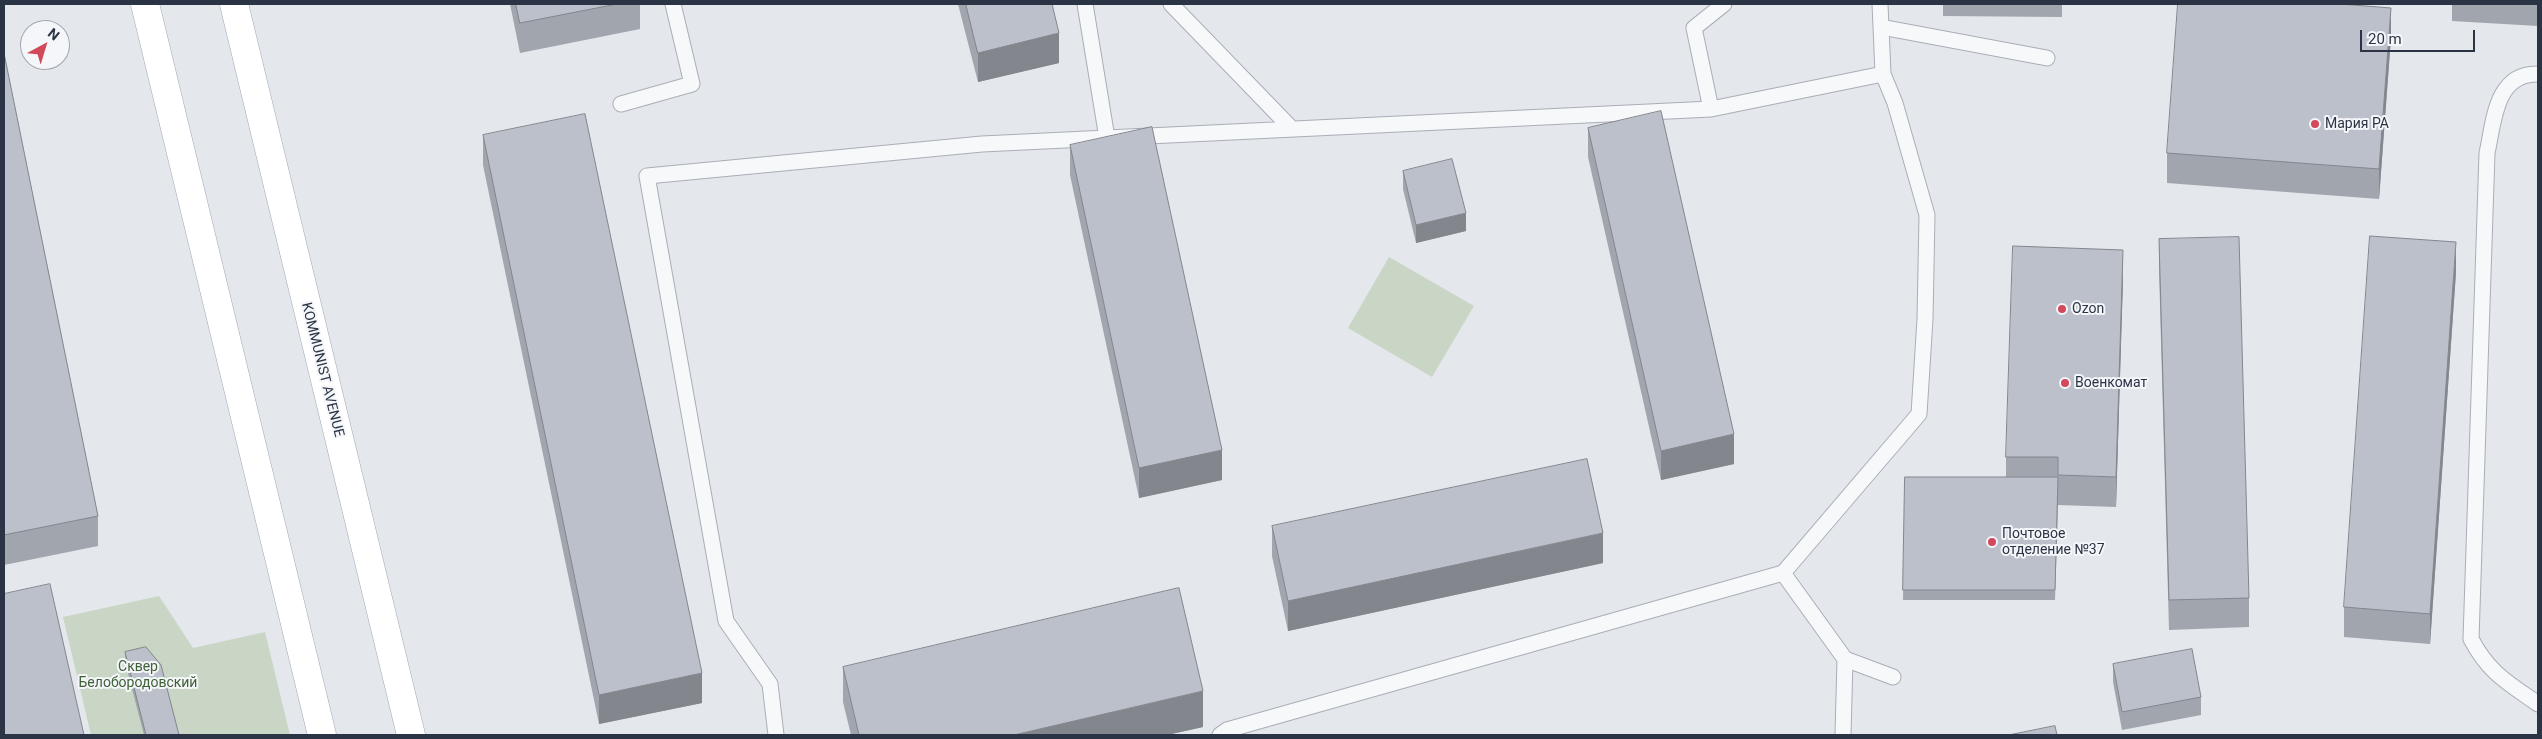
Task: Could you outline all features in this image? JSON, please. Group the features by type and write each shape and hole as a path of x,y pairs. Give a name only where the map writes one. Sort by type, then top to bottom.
{"main road":[{"path":"145,4 322,735"},
{"name":"KOMMUNIST AVENUE","path":"234,4 411,735"}],"lane":[{"path":"622,104 692,84 673,4"},
{"path":"1085,4 1107,138"},
{"path":"1172,4 1292,129"},
{"path":"1711,109 1694,28 1724,4"},
{"path":"1220,735 1236,728 1783,573 1919,414 1925,319 1927,215 1895,104 1883,74 1880,4"},
{"path":"1881,27 2047,58"},
{"path":"776,735 770,684 726,621 647,176 982,144 1711,109 1883,74"},
{"path":"2538,74 2530,74 2508,85 2500,96 2487,153 2471,639 2493,673 2538,704"},
{"path":"1783,573 1845,659 1893,678"},
{"path":"1843,735 1845,659"}],"green space":[{"path":"1389,257 1474,306 1432,377 1348,328"},
{"name":"Сквер Белобородовский","path":"159,596 193,648 265,632 290,735 91,735 63,617"}],"building":[{"path":"516,4 617,4 520,23"},
{"path":"966,4 1052,4 1059,33 978,53"},
{"path":"2178,4 2341,4 2391,8 2379,169 2167,153"},
{"path":"4,53 98,516 4,535"},
{"path":"1661,111 1734,434 1661,451 1588,128"},
{"path":"585,114 702,673 599,695 483,135"},
{"path":"1152,127 1222,450 1139,468 1070,145"},
{"path":"1452,159 1466,213 1416,225 1403,171"},
{"path":"2370,236 2456,242 2430,614 2344,607"},
{"path":"2239,237 2249,598 2169,600 2159,239"},
{"name":"Военкомат","path":"2013,246 2123,250 2116,477 2058,475 2058,457 2006,457"},
{"path":"1587,459 1603,533 1288,601 1272,526"},
{"path":"1905,477 2058,477 2055,590 1903,590"},
{"path":"50,584 84,735 4,735 4,594"},
{"path":"1179,588 1203,691 1014,735 859,735 843,667"},
{"path":"146,647 161,665 179,735 146,735 125,652"},
{"path":"2192,649 2201,697 2122,712 2113,664"},
{"path":"2055,726 2057,735 2009,735"}],"place":[{"name":"Мария РА","path":"2315,124"},
{"name":"Ozon","path":"2062,309"},
{"name":"Военкомат","path":"2065,383"},
{"name":"Почтовое отделение №37","path":"1992,542"}]}
